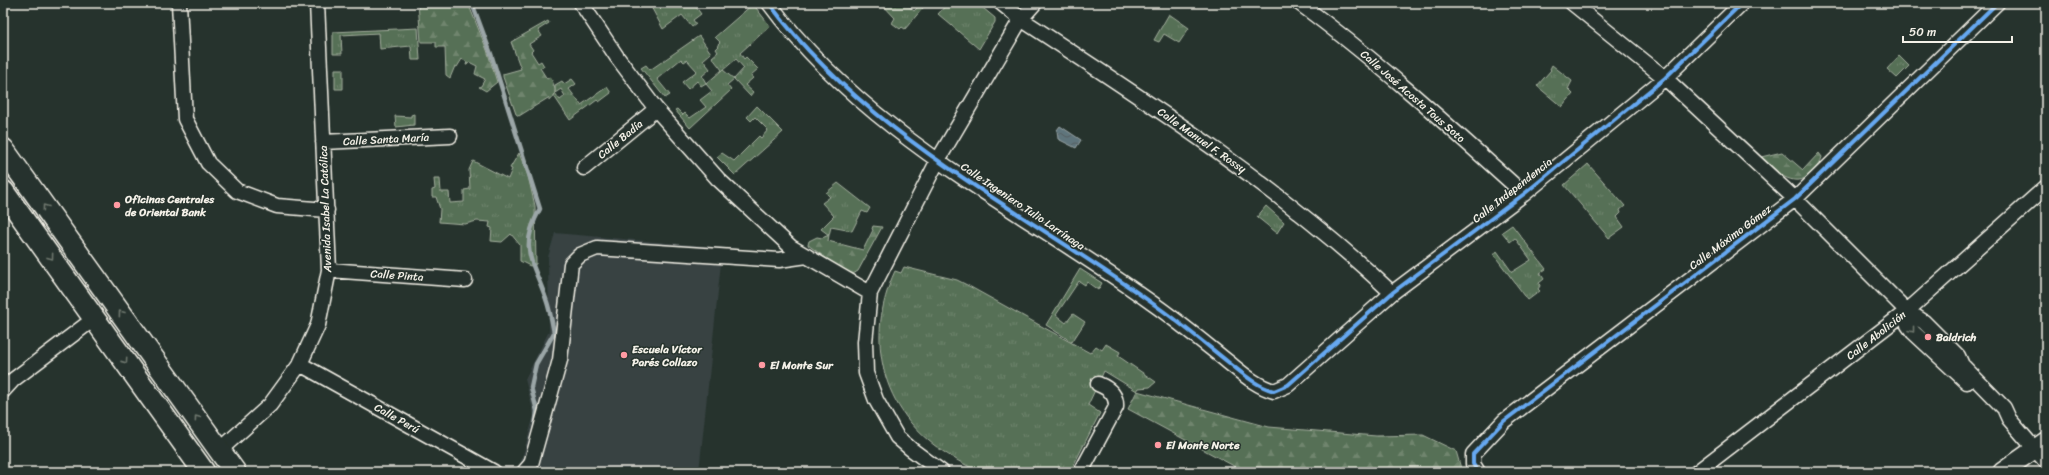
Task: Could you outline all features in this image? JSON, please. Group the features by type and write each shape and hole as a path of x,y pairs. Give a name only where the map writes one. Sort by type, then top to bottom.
{"highway":[{"path":"3,149 235,472"},
{"path":"3,191 204,472"}],"main road":[{"path":"2002,472 2042,451"}],"street":[{"path":"179,3 185,119 208,163 237,191 278,206 327,210"},
{"name":"Avenida Isabel La Católica","path":"220,450 270,405 300,364 318,325 329,270 317,3"},
{"path":"581,3 617,57 656,109 723,184 791,247 870,293"},
{"name":"Calle Ingeniero Tulio Larrínaga","path":"769,3 814,55 855,96 888,124 938,160 1152,303 1260,385 1274,391 1288,385"},
{"name":"Calle Manuel F. Rossy","path":"1001,3 1021,19 1186,128 1250,174 1362,264 1392,293"},
{"path":"942,472 911,450 897,437 876,400 866,372 865,342 870,293 938,160 1021,19 1035,3"},
{"name":"Calle José Acosta Tous Soto","path":"1299,3 1352,43 1412,94 1524,194"},
{"path":"1572,3 1664,78 1795,199 1907,311 1908,325 1913,332 1997,412 2009,418 2042,451"},
{"name":"Calle Independencia","path":"1288,385 1392,293 1524,194 1664,78 1742,3"},
{"name":"Calle Máximo Gómez","path":"1478,472 1473,464 1473,454 1504,421 1795,199 1997,3"},
{"name":"Calle Badía","path":"584,168 656,109"},
{"name":"Calle Santa María","path":"323,142 450,136"},
{"name":"Calle Abolición","path":"1697,472 1907,311 2046,187"},
{"path":"530,469 560,360 571,264 580,255 597,248 779,260 807,256"},
{"name":"Calle Pinta","path":"329,270 465,280"},
{"path":"3,391 13,380 95,318"},
{"name":"Calle Perú","path":"300,364 494,472"},
{"path":"1081,472 1116,407 1116,399 1114,395 1098,384"}],"shaded area":[{"name":"Escuela Víctor Parés Collazo","path":"555,233 782,253 721,263 699,472 518,472 534,415 525,379 549,331 548,257"}],"green space":[{"path":"418,3 468,3 487,50 497,82 486,91 479,87 485,79 475,74 477,66 469,62 466,65 467,62 462,59 457,67 455,66 450,78 446,75 445,47 436,47 436,42 421,42"},
{"path":"649,3 693,3 701,14 693,20 696,24 692,27 682,15 663,29"},
{"path":"905,3 914,11 922,3 927,3 905,29 902,27 900,29 892,23 895,18 882,4"},
{"path":"948,3 977,3 995,18 995,22 979,49 938,14"},
{"path":"753,4 770,26 740,53 744,59 746,57 758,69 751,75 753,78 745,85 753,92 750,96 734,79 727,85 731,90 690,128 675,110 677,109 683,115 685,113 690,118 706,107 700,100 712,91 706,84 722,70 712,57 718,52 716,49 720,42 715,37","holes":["736,59 744,68 734,79 723,70"]},
{"path":"1169,14 1189,28 1179,43 1164,34 1159,42 1154,40"},
{"path":"548,21 549,23 538,30 542,36 529,44 533,50 531,52 538,63 541,61 544,66 540,68 547,79 550,77 552,80 555,92 550,101 548,98 519,116 516,114 503,77 503,74 521,69 511,42"},
{"path":"418,28 420,60 412,60 411,46 380,49 379,33 341,35 342,54 333,54 333,32"},
{"path":"699,36 711,53 703,60 710,69 702,76 706,83 701,86 697,81 688,89 682,82 697,71 687,60 684,62 681,59 657,79 670,95 665,98 641,68 646,65 650,70"},
{"path":"1899,56 1909,66 1897,78 1887,69"},
{"path":"1552,65 1572,81 1568,89 1573,94 1562,107 1537,86 1551,70"},
{"path":"335,69 343,69 343,89 335,89"},
{"path":"572,79 576,84 569,89 581,105 607,87 611,93 599,102 597,100 570,120 554,96 555,85 562,81 564,84","holes":["561,89 565,96 560,100 555,93"]},
{"path":"757,106 783,132 735,175 717,157 722,153 734,161 759,136 761,138 768,130 755,117 751,121 747,117"},
{"path":"414,114 414,125 396,127 395,116 411,117 411,115"},
{"path":"1782,152 1803,170 1819,153 1822,157 1819,164 1804,179 1793,180 1782,176 1764,162 1761,157"},
{"path":"519,153 528,176 535,206 536,264 530,266 520,261 520,245 511,234 502,242 491,241 492,228 489,227 490,222 477,221 465,224 439,222 440,209 436,197 432,197 432,190 435,189 434,179 440,179 441,192 449,192 450,203 464,202 464,190 470,189 469,170 473,161 508,179 512,169 510,168"},
{"path":"1588,164 1625,206 1620,210 1621,213 1617,217 1624,227 1609,238 1564,185"},
{"path":"838,183 870,208 867,213 862,211 852,231 831,227 829,235 821,229 834,216 822,203 830,197 826,193"},
{"path":"1266,206 1284,222 1277,233 1257,217"},
{"path":"1512,225 1546,269 1540,273 1544,279 1539,283 1540,286 1538,289 1540,291 1528,300 1494,255 1497,251 1512,272 1531,260 1515,238 1510,242 1502,232"},
{"path":"873,226 882,227 858,271 853,274 841,269 808,245 809,241 817,237 822,238 829,235 828,241 863,250 873,230"},
{"path":"904,267 957,280 1090,353 1096,346 1102,350 1106,344 1120,352 1118,356 1156,382 1150,387 1139,388 1137,391 1104,371 1088,405 1100,413 1070,472 988,472 969,467 944,452 923,435 905,416 893,394 884,371 880,347 881,322 886,296 895,271 901,273"},
{"path":"1080,269 1102,283 1098,290 1087,282 1085,285 1079,281 1056,315 1066,323 1073,314 1085,322 1072,342 1046,325"},
{"path":"1137,391 1269,427 1376,436 1423,435 1456,451 1462,472 1245,472 1128,409"}],"water":[{"path":"1060,126 1081,140 1076,148 1058,139 1057,130"}],"waterway":[{"path":"472,3 491,54 540,209 533,223 530,235 530,255 547,303 554,333 536,364 531,387 537,411 535,427"}],"cycle path":[{"path":"769,3 808,50 852,93 899,132 948,168 1152,303 1250,379 1261,386 1274,391 1288,385 1392,293 1524,194 1665,78 1742,3"},
{"path":"1478,472 1473,464 1473,454 1504,421 1795,199 1997,3"}],"place":[{"name":"Oficinas Centrales de Oriental Bank","path":"117,205"},
{"name":"Baldrich","path":"1928,337"},
{"name":"Escuela Víctor Parés Collazo","path":"624,355"},
{"name":"El Monte Sur","path":"762,365"},
{"name":"El Monte Norte","path":"1158,445"}]}
